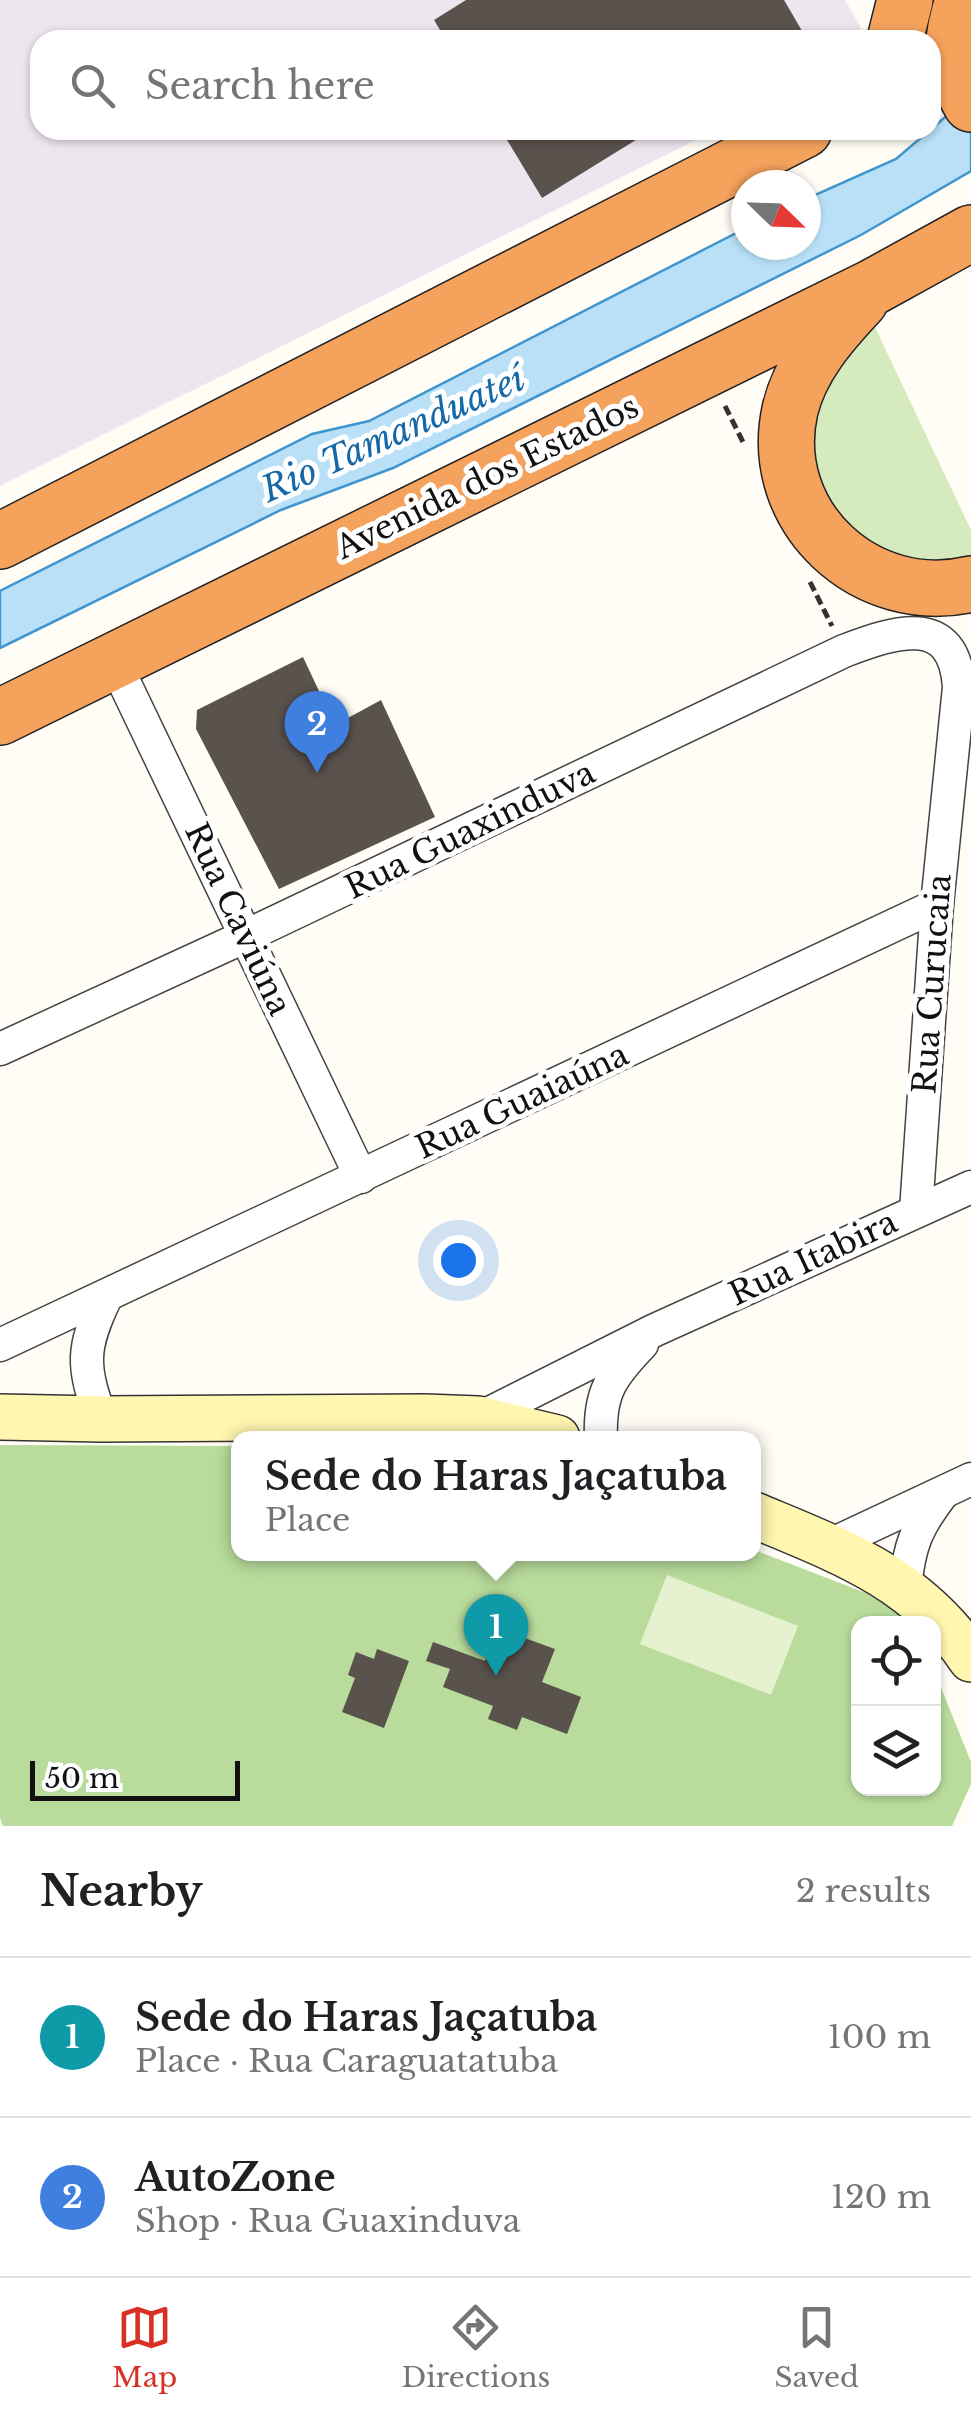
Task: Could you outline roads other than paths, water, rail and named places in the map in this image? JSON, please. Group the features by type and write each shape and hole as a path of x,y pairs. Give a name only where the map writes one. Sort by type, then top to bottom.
{"highway":[{"path":"0,541 784,140"},
{"name":"Avenida dos Estados","path":"0,717 874,287 971,233"},
{"path":"874,287 832,330 800,381 790,411 790,474 800,503 816,530 837,553 863,571 892,584 922,589 971,584"}],"street":[{"name":"Rua Guaxinduva","path":"0,1049 844,651 899,633 932,636 942,642"},
{"name":"Rua Curucaia","path":"916,1211 937,904 960,687 956,658 942,642"},
{"name":"Rua Caviúna","path":"114,661 361,1176"},
{"name":"Rua Guaiaúna","path":"0,1345 937,904"},
{"name":"Rua Itabira","path":"478,1419 655,1330 971,1188"},
{"path":"101,1419 88,1383 86,1350 106,1297"},
{"name":"Rua Itabira","path":"601,1431 604,1394 616,1371 655,1330"},
{"path":"0,1416 478,1419 527,1431"},
{"path":"828,1546 958,1485"},
{"path":"905,1588 914,1534 958,1485"},
{"path":"761,1518 828,1546 905,1588 935,1611 971,1658"}],"water":[{"path":"971,95 971,171 821,255 821,192 896,159 918,140 941,140 941,121"},
{"name":"Rio Tamanduateí","path":"731,236 731,260 811,260 393,468 281,510 0,648 0,591 312,434 369,421"}],"place":[{"name":"AutoZone","path":"317,773"},
{"name":"Sede do Haras Jaçatuba","path":"496,1676"}]}
